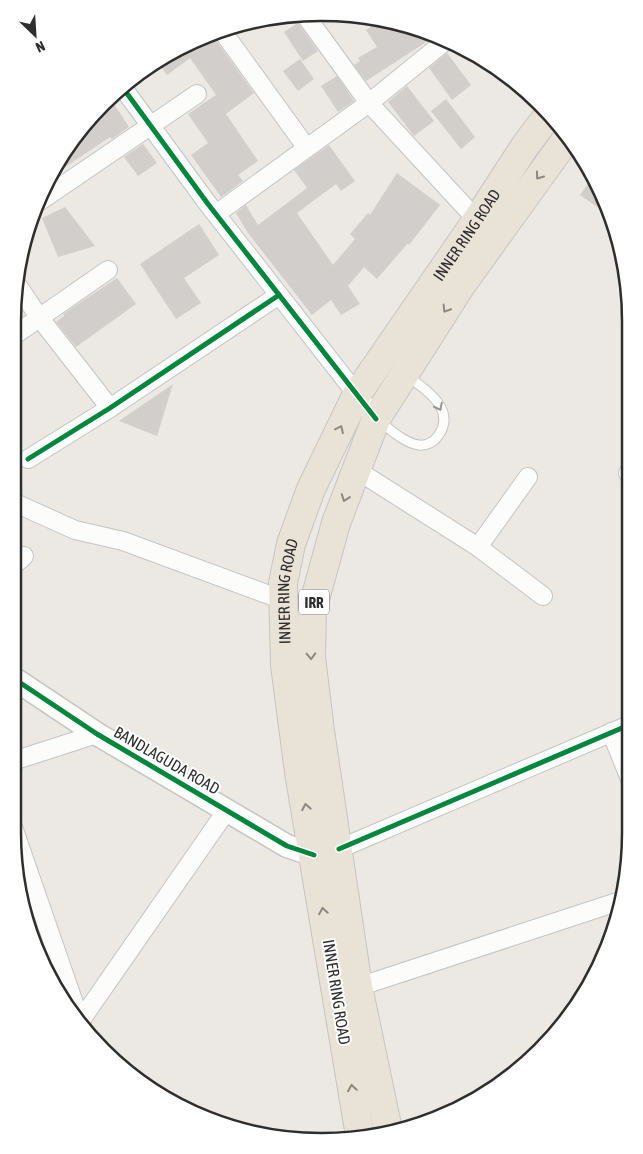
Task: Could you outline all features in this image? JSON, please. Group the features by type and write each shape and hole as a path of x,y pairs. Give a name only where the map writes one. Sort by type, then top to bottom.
{"highway":[{"name":"INNER RING ROAD","path":"387,1126 327,852 300,772 286,665 284,584 291,544 310,488 357,394 544,121"},
{"name":"INNER RING ROAD","path":"359,1130 327,852 310,657 312,610 336,523 376,419 487,247 563,144"}],"street":[{"path":"310,22 369,103 477,220"},
{"path":"226,37 306,146"},
{"path":"216,214 306,146 369,103 440,46"},
{"path":"127,93 216,214 376,419"},
{"path":"50,194 196,94"},
{"path":"21,330 108,270"},
{"path":"23,293 39,317 110,408"},
{"path":"28,459 110,408 279,295"},
{"path":"355,470 478,547 543,596"},
{"path":"478,547 528,477"},
{"path":"21,506 75,530 123,541 283,600"},
{"name":"BANDLAGUDA ROAD","path":"21,683 97,734 287,846 327,852"},
{"path":"327,852 622,728"},
{"path":"611,732 622,759"},
{"path":"21,758 97,734"},
{"path":"85,1018 228,810"},
{"path":"22,857 72,1000"},
{"path":"358,987 613,903"}],"lane":[{"path":"376,419 402,437 419,445 429,444 440,433 444,418 441,407 427,389 404,375"}],"building":[{"path":"298,23 318,51 303,61 284,32"},
{"path":"373,26 380,27 428,41 366,81 354,65 360,61 358,58 377,47 366,30"},
{"path":"216,40 254,93 226,114 258,161 238,175 243,181 221,197 191,155 208,143 188,114 216,95 190,58 167,75 162,68 171,61"},
{"path":"447,53 471,85 452,100 429,68"},
{"path":"300,59 314,79 298,91 283,71"},
{"path":"337,76 354,101 338,112 321,86"},
{"path":"407,86 434,121 414,136 388,102"},
{"path":"446,99 475,137 461,149 431,111"},
{"path":"114,104 129,127 112,139 110,137 62,169 83,139"},
{"path":"143,144 157,163 138,176 124,157"},
{"path":"329,145 355,181 341,191 336,184 297,213 333,265 355,239 350,234 368,213 370,215 397,173 440,205 409,245 408,243 377,279 364,267 348,286 360,304 341,315 331,300 312,315 248,233 236,213 246,205 258,225 307,188 294,170"},
{"path":"588,183 600,208 580,195"},
{"path":"65,207 95,246 58,257 42,218"},
{"path":"199,224 219,255 184,278 201,303 176,319 140,264"},
{"path":"117,278 136,304 76,347 56,322 64,316 63,314"},
{"path":"173,384 157,436 119,421"}],"cycle path":[{"path":"127,93 208,204 376,419"},
{"path":"28,459 110,408 279,295"},
{"path":"21,683 97,734 287,846 314,855"},
{"path":"339,849 622,728"}]}
